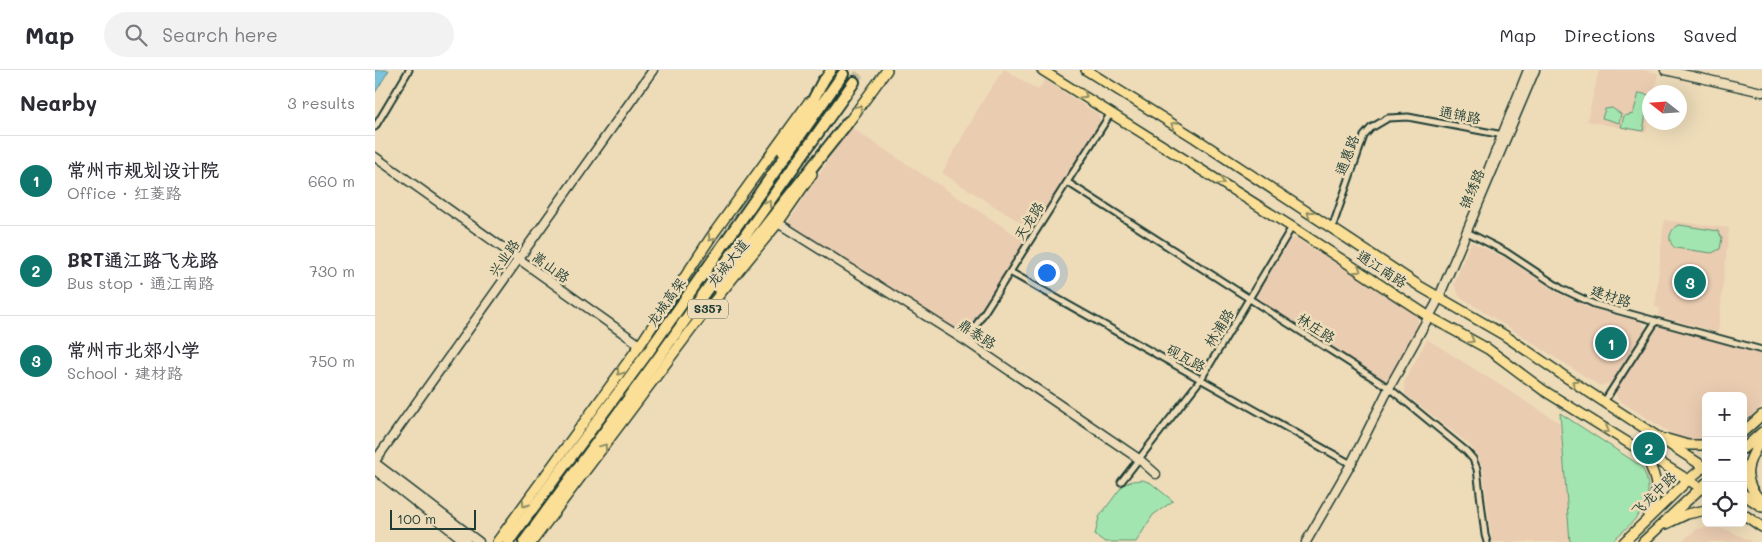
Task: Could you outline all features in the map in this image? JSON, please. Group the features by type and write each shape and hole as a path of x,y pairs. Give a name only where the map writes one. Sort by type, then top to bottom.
{"highway":[{"name":"龙城高架","path":"508,542 644,348 843,74"},
{"path":"644,348 803,119 823,81"},
{"name":"龙城高架","path":"523,542 659,357 854,82"},
{"path":"659,357 848,122"}],"main road":[{"path":"823,81 831,70"},
{"name":"通江南路","path":"1042,70 1292,227 1428,316 1488,350 1543,390 1646,455 1687,480 1702,486"},
{"name":"通江南路","path":"1086,70 1195,138 1437,296 1504,335 1604,402 1702,464"},
{"name":"龙城大道","path":"533,542 697,322 778,223 848,122 886,72"},
{"path":"497,542 644,348"},
{"path":"1747,428 1762,415"},
{"path":"1747,446 1762,432"},
{"path":"1660,437 1688,444 1702,444"},
{"path":"1762,439 1749,460 1747,478 1751,488 1762,502"},
{"path":"1646,455 1657,481 1655,502 1646,522"},
{"name":"飞龙中路","path":"1624,542 1687,480 1702,468"},
{"name":"飞龙中路","path":"1643,542 1702,489"},
{"path":"1747,497 1762,507"},
{"path":"1659,528 1687,514 1702,511"},
{"path":"1747,517 1762,527"}],"street":[{"path":"375,127 409,70"},
{"name":"兴业路","path":"375,462 653,70"},
{"name":"锦绣路","path":"1307,542 1351,464 1428,316 1467,232 1528,70"},
{"name":"锦绣路","path":"1437,296 1505,135 1535,70"},
{"path":"1665,70 1762,92"},
{"name":"天龙路","path":"966,341 1111,112"},
{"name":"通惠路","path":"1331,228 1365,136 1371,128 1388,118 1408,117"},
{"name":"通锦路","path":"1408,117 1505,135"},
{"name":"嵩山路","path":"375,156 644,348"},
{"name":"林庄路","path":"1067,182 1389,388 1466,451 1473,459 1477,469 1487,542"},
{"name":"鼎泰路","path":"778,223 966,341 1139,459 1157,474"},
{"name":"林浦路","path":"1121,482 1201,378 1292,227"},
{"name":"建材路","path":"1467,232 1506,252 1563,290 1594,304 1762,350"},
{"name":"砚瓦路","path":"1010,272 1351,464"},
{"path":"1604,402 1656,321"},
{"path":"375,462 479,542"},
{"path":"375,470 466,542"}],"shaded area":[{"path":"1003,70 1038,90 1045,80 1099,115 1100,122 1032,230 942,173 985,97"},
{"path":"1599,70 1643,70 1658,73 1655,85 1642,85 1642,130 1647,130 1646,133 1587,121"},
{"path":"850,127 1025,241 970,326 962,330 952,330 789,226 789,221"},
{"path":"1664,220 1729,228 1718,332 1658,316 1660,308 1655,307"},
{"path":"1291,239 1297,239 1417,314 1418,327 1388,379 1383,380 1258,300 1257,295"},
{"path":"1471,242 1505,258 1560,294 1592,309 1642,322 1645,329 1611,383 1600,386 1459,296 1454,284"},
{"path":"1662,327 1762,354 1762,406 1747,419 1747,392 1702,392 1702,441 1687,440 1675,436 1617,399 1616,390 1654,329"},
{"path":"1427,339 1560,423 1570,542 1492,542 1483,469 1478,456 1470,445 1405,394 1404,382"},
{"path":"1712,527 1728,530 1753,542 1681,542 1697,529"}],"green space":[{"path":"1639,93 1642,94 1643,131 1621,127 1624,116 1633,114"},
{"path":"1612,108 1621,114 1619,123 1602,118 1605,109"},
{"path":"1676,226 1718,231 1722,238 1720,249 1712,253 1675,248 1671,243 1670,234"},
{"path":"1560,413 1641,466 1646,478 1647,499 1643,508 1629,526 1611,542 1570,542"},
{"path":"1143,480 1151,483 1173,501 1153,515 1136,542 1105,542 1095,535 1099,517 1123,485 1132,481"}],"water":[{"path":"375,70 389,70 375,93"}],"tunnel":[{"path":"854,82 862,70"}],"place":[{"name":"常州市北郊小学","path":"1690,282"},
{"name":"常州市规划设计院","path":"1611,343"},
{"name":"BRT通江路飞龙路","path":"1649,448"}]}
